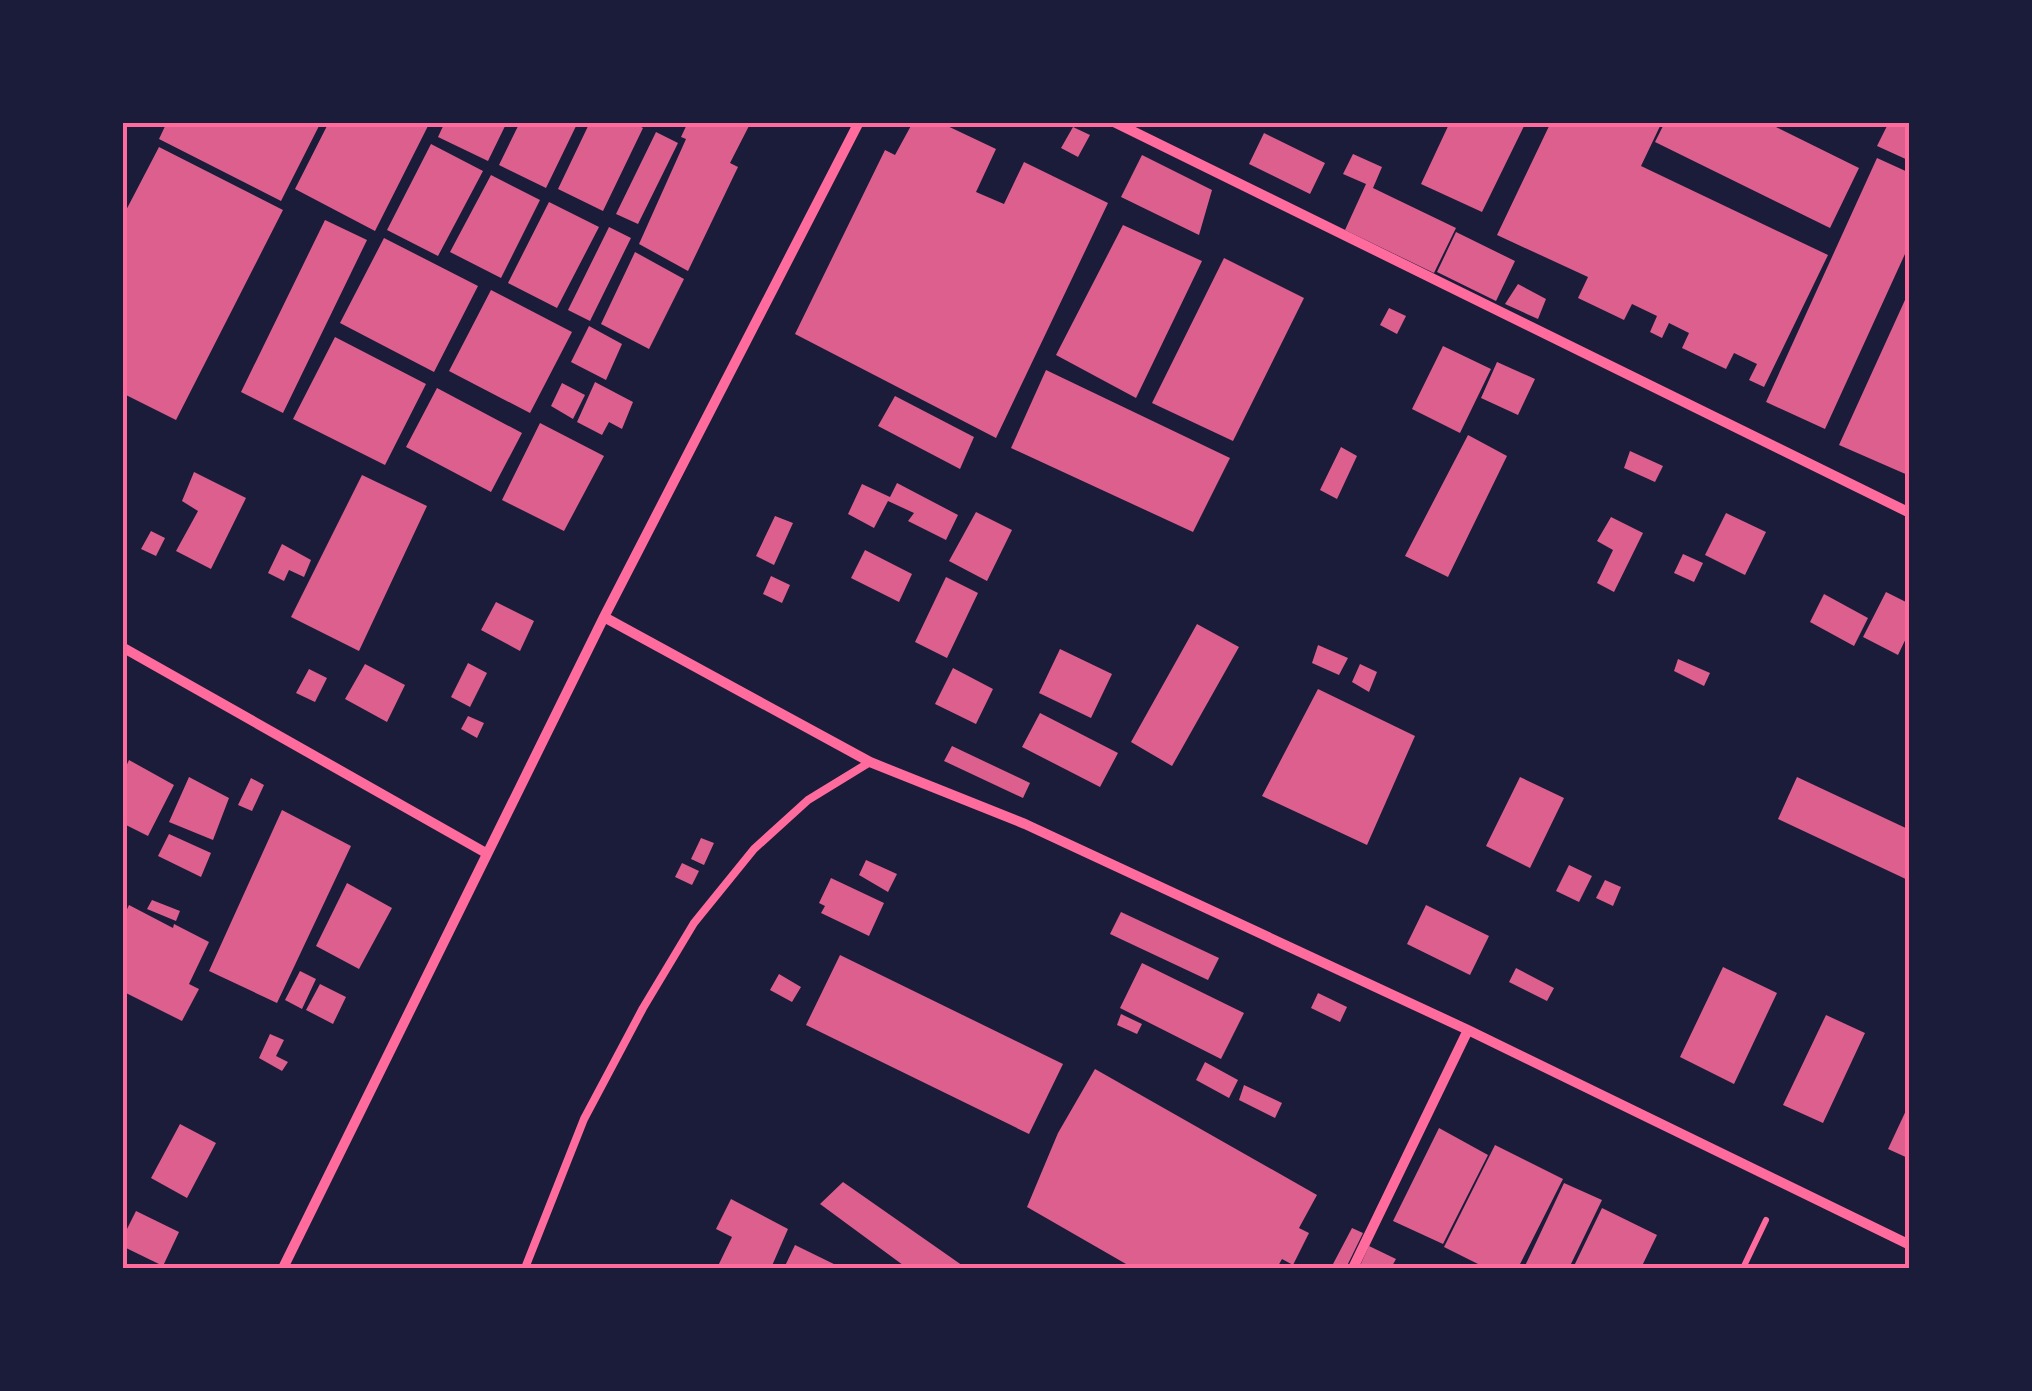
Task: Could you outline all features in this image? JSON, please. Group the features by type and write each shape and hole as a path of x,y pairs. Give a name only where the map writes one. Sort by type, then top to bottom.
{"street":[{"path":"283,1268 486,853 858,122"},
{"path":"1114,122 1910,513"},
{"path":"604,618 870,762 1025,824 1468,1030 1910,1245"},
{"path":"122,647 486,853"},
{"path":"1353,1268 1468,1030"}],"lane":[{"path":"525,1268 584,1119 694,923 754,849 781,824 808,800 870,762"}],"path":[{"path":"1743,1268 1784,1184"}],"building":[{"path":"167,122 321,122 281,201 159,139"},
{"path":"329,122 430,122 375,231 295,189"},
{"path":"445,122 507,122 488,161 438,137"},
{"path":"520,122 578,122 546,188 499,165"},
{"path":"590,122 632,122 643,128 603,211 558,189"},
{"path":"688,122 751,122 730,163 738,167 688,271 639,244 686,139 681,137"},
{"path":"913,122 939,122 996,149 976,192 1004,204 1024,162 1108,203 996,438 795,334 885,150 895,155"},
{"path":"1450,122 1526,122 1482,212 1421,184"},
{"path":"1551,122 1662,122 1641,166 1828,255 1764,387 1749,380 1757,364 1734,353 1726,369 1682,348 1689,333 1669,323 1662,338 1650,332 1657,316 1632,304 1624,320 1578,298 1588,277 1497,235"},
{"path":"1665,122 1766,122 1859,168 1830,228 1655,142"},
{"path":"1889,122 1910,122 1910,161 1877,146"},
{"path":"1073,127 1090,135 1078,157 1061,148"},
{"path":"656,132 678,143 638,224 616,214"},
{"path":"1264,133 1325,163 1310,194 1249,164"},
{"path":"431,144 483,171 438,256 387,230"},
{"path":"159,147 283,210 176,420 122,393 122,218"},
{"path":"1353,154 1382,167 1373,188 1456,228 1434,273 1345,230 1366,184 1343,174"},
{"path":"1142,155 1212,190 1199,235 1121,197"},
{"path":"1877,158 1910,173 1910,243 1825,429 1766,402"},
{"path":"491,175 540,200 501,278 450,252"},
{"path":"549,202 599,227 557,308 508,283"},
{"path":"325,220 367,240 283,413 241,392"},
{"path":"1123,225 1202,261 1136,398 1056,355"},
{"path":"609,227 631,238 590,321 568,310"},
{"path":"1456,232 1515,261 1496,301 1437,272"},
{"path":"384,238 478,286 434,372 340,323"},
{"path":"635,252 684,279 649,349 601,324"},
{"path":"1224,258 1304,298 1233,441 1152,403"},
{"path":"1518,284 1546,299 1538,319 1505,304"},
{"path":"1910,289 1910,476 1839,445"},
{"path":"491,290 572,332 530,413 449,371"},
{"path":"1389,308 1406,316 1397,334 1380,325"},
{"path":"589,326 622,344 606,380 571,362"},
{"path":"335,337 426,384 385,465 293,419"},
{"path":"1443,346 1491,369 1460,433 1412,409"},
{"path":"1497,362 1535,379 1518,415 1481,398"},
{"path":"1046,370 1230,458 1193,532 1011,448"},
{"path":"595,382 633,402 622,429 609,422 602,435 577,422"},
{"path":"562,383 585,395 573,419 551,406"},
{"path":"437,388 522,433 491,492 406,447"},
{"path":"895,396 974,437 960,469 878,426"},
{"path":"540,423 604,456 564,531 502,500"},
{"path":"1468,435 1507,456 1448,577 1405,556"},
{"path":"1341,447 1357,456 1337,499 1320,490"},
{"path":"1630,451 1663,466 1655,482 1624,468"},
{"path":"194,472 246,498 211,569 176,551 198,511 182,501"},
{"path":"362,475 427,506 359,651 291,617"},
{"path":"897,483 958,515 946,540 908,521 914,513 888,501 874,528 848,514 862,484 890,497"},
{"path":"976,512 1012,530 987,581 949,561"},
{"path":"1726,513 1766,532 1745,575 1705,555"},
{"path":"775,516 793,523 774,565 756,556"},
{"path":"1611,517 1643,533 1614,592 1597,583 1613,550 1597,541"},
{"path":"151,531 165,538 156,556 141,549"},
{"path":"282,544 311,560 304,577 289,570 284,581 268,573"},
{"path":"865,550 912,574 899,602 851,578"},
{"path":"1683,554 1703,563 1694,582 1674,573"},
{"path":"771,576 790,585 782,603 763,594"},
{"path":"946,577 978,593 947,658 915,642"},
{"path":"1886,592 1910,604 1910,630 1898,655 1863,637"},
{"path":"1824,594 1868,618 1854,646 1810,622"},
{"path":"496,602 534,621 520,651 481,630"},
{"path":"1197,624 1239,647 1172,766 1131,742"},
{"path":"1318,645 1348,658 1339,675 1312,663"},
{"path":"1060,649 1112,674 1091,718 1039,693"},
{"path":"1678,659 1710,673 1704,686 1674,671"},
{"path":"468,663 487,673 470,707 451,697"},
{"path":"365,664 405,685 387,722 345,699"},
{"path":"1360,664 1377,672 1369,692 1352,682"},
{"path":"953,668 993,689 976,724 935,704"},
{"path":"309,669 327,678 315,702 296,693"},
{"path":"1318,689 1415,736 1367,845 1262,796"},
{"path":"1040,713 1118,753 1100,787 1022,747"},
{"path":"468,716 484,723 477,738 461,729"},
{"path":"952,746 1030,783 1023,798 944,761"},
{"path":"129,760 174,785 148,836 122,823 122,775"},
{"path":"189,777 229,798 213,840 169,822"},
{"path":"1520,777 1564,798 1530,868 1486,846"},
{"path":"1797,777 1910,830 1910,881 1778,819"},
{"path":"251,778 264,785 252,811 238,805"},
{"path":"282,810 351,846 277,1003 209,971"},
{"path":"169,834 211,853 201,877 158,856"},
{"path":"701,838 714,843 704,865 691,859"},
{"path":"866,860 897,874 888,892 859,875"},
{"path":"682,863 699,871 692,885 675,877"},
{"path":"1569,865 1592,876 1579,902 1556,891"},
{"path":"831,878 884,903 869,936 821,913 825,906 819,903"},
{"path":"1605,880 1621,887 1613,906 1596,898"},
{"path":"347,883 392,908 359,969 316,946"},
{"path":"152,900 180,911 176,921 147,909"},
{"path":"129,905 209,942 189,984 199,989 182,1021 122,991 122,920"},
{"path":"1426,905 1489,936 1470,975 1407,944"},
{"path":"1121,912 1219,958 1208,980 1110,934"},
{"path":"840,955 1063,1064 1029,1134 806,1025"},
{"path":"1142,963 1244,1013 1221,1059 1120,1008"},
{"path":"1723,967 1777,993 1734,1084 1680,1057"},
{"path":"1516,968 1554,988 1547,1001 1509,982"},
{"path":"300,971 316,979 302,1009 285,1000"},
{"path":"779,974 801,987 792,1002 770,990"},
{"path":"320,984 346,997 333,1024 306,1010"},
{"path":"1318,993 1347,1007 1340,1022 1311,1008"},
{"path":"1121,1014 1142,1024 1137,1034 1117,1025"},
{"path":"1826,1015 1865,1033 1823,1123 1783,1105"},
{"path":"270,1034 284,1040 276,1056 288,1062 282,1071 259,1058"},
{"path":"1205,1062 1238,1080 1229,1098 1196,1080"},
{"path":"1095,1069 1317,1195 1299,1228 1309,1233 1293,1265 1282,1259 1277,1268 1133,1268 1027,1207 1058,1133"},
{"path":"1244,1085 1282,1103 1275,1118 1239,1100"},
{"path":"1910,1102 1910,1159 1888,1149"},
{"path":"180,1124 216,1143 187,1198 151,1178"},
{"path":"1439,1128 1488,1155 1443,1244 1393,1221"},
{"path":"1495,1145 1563,1179 1518,1268 1486,1268 1444,1247"},
{"path":"843,1182 966,1268 907,1268 820,1204"},
{"path":"1564,1183 1602,1200 1569,1268 1524,1268"},
{"path":"731,1199 788,1229 771,1268 717,1268 732,1237 716,1229"},
{"path":"1602,1208 1657,1235 1641,1268 1573,1268"},
{"path":"136,1211 179,1232 163,1266 122,1246"},
{"path":"1352,1228 1363,1233 1346,1268 1341,1268 1333,1264"},
{"path":"795,1245 842,1268 784,1268"},
{"path":"1369,1246 1396,1259 1391,1268 1359,1268"}]}
